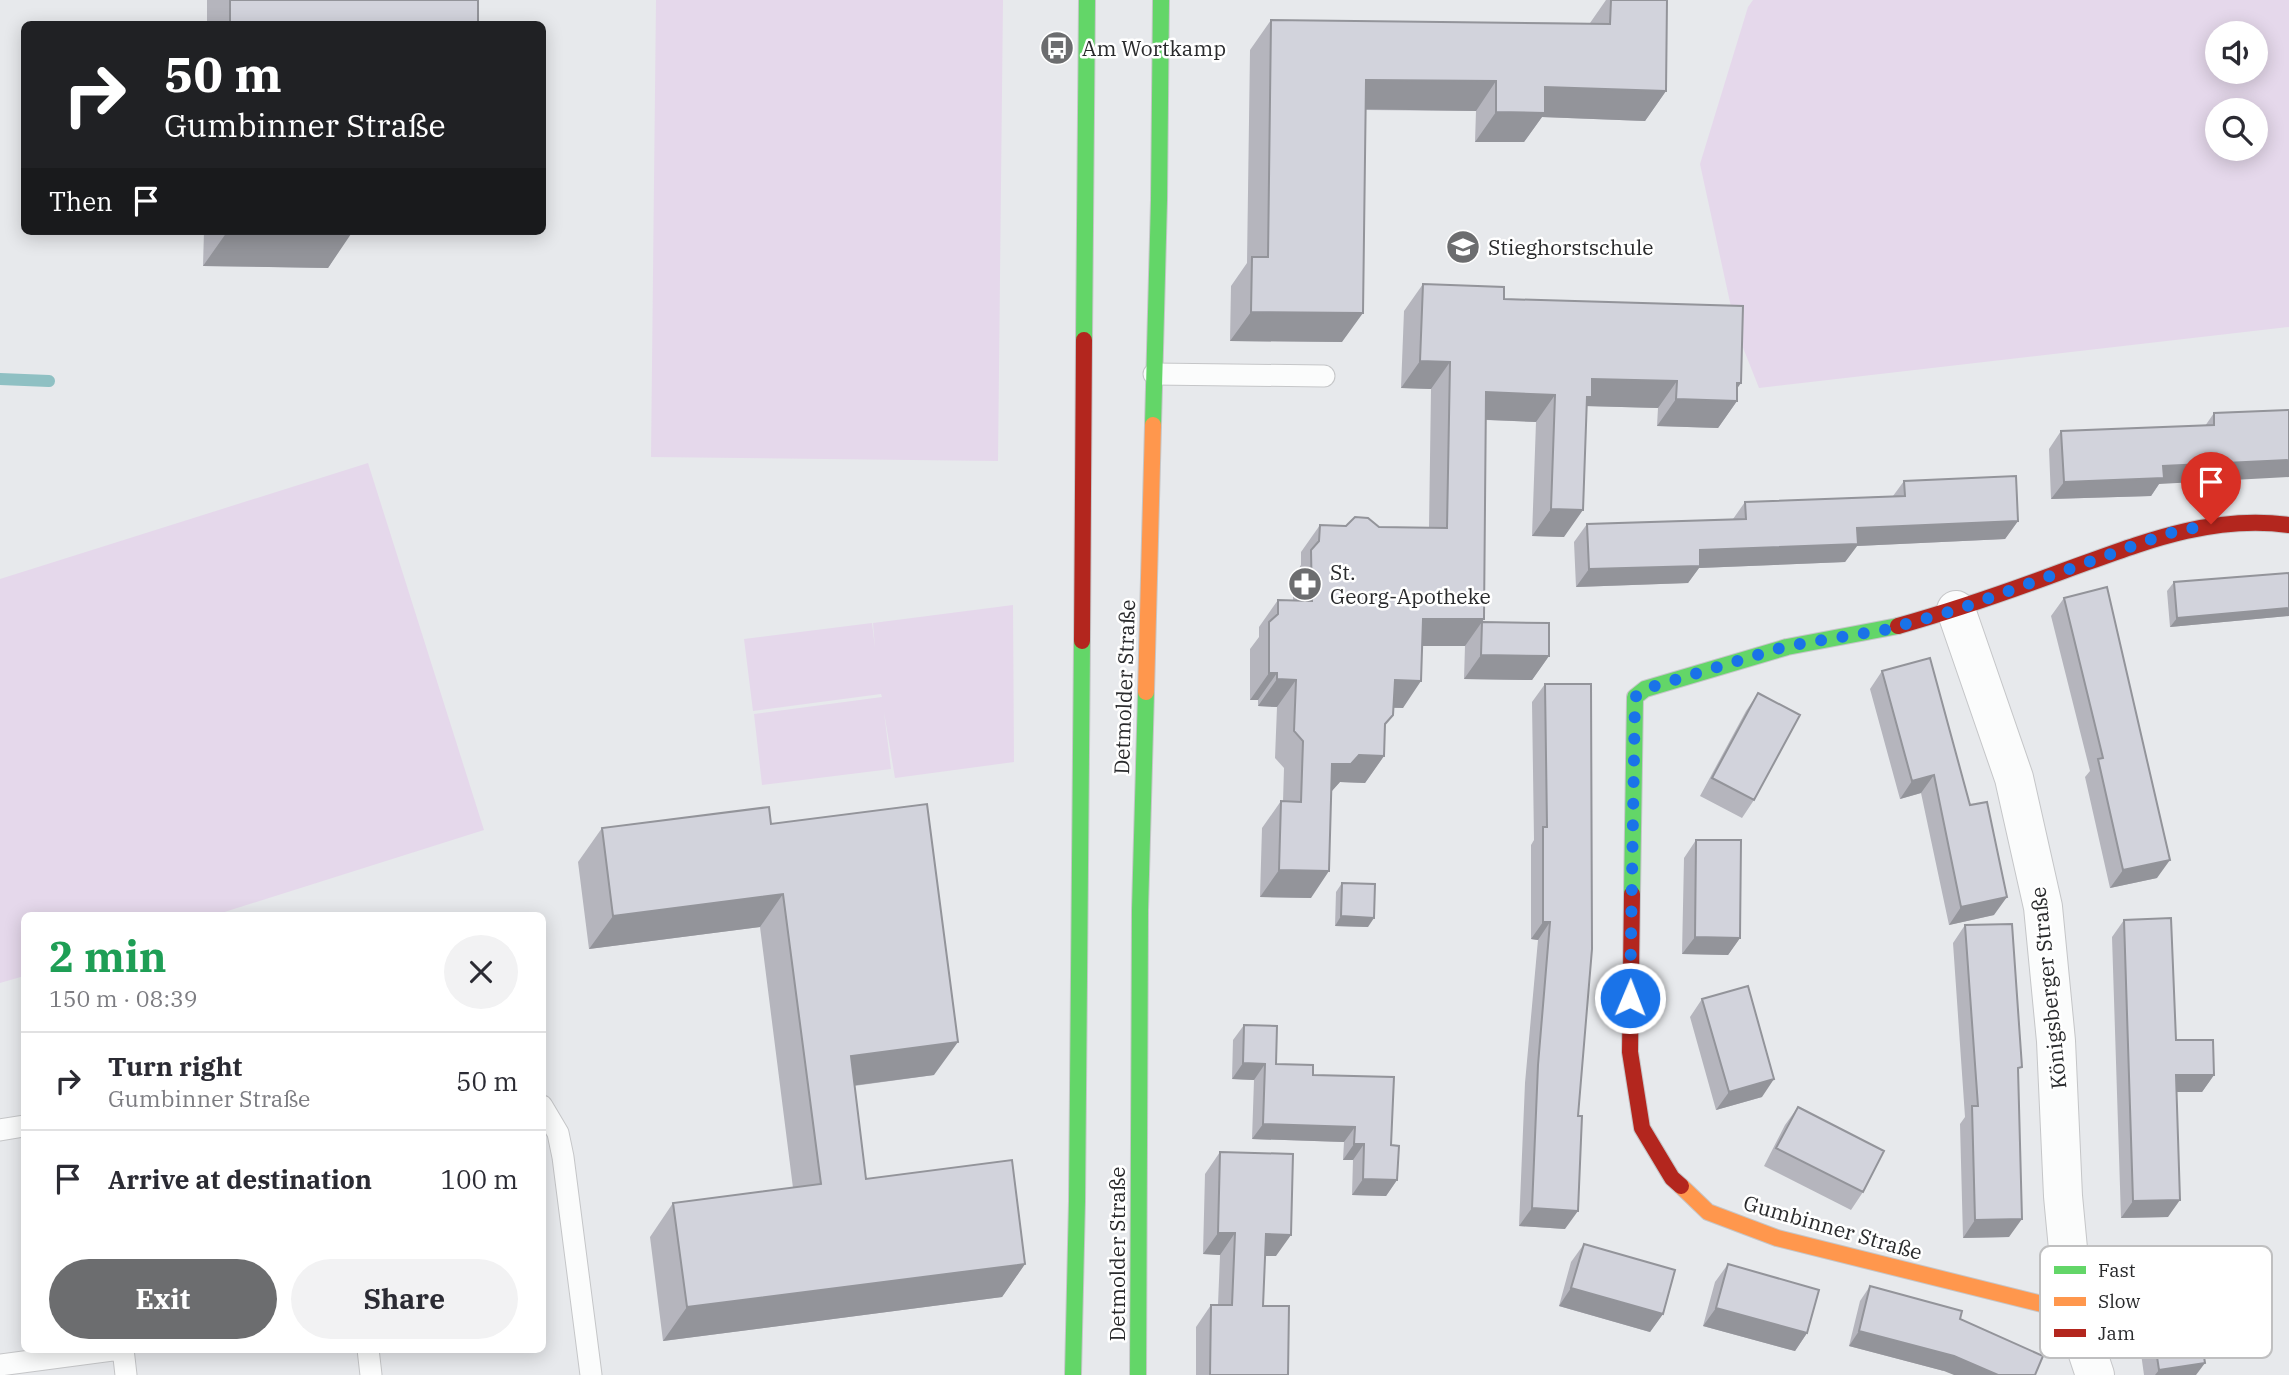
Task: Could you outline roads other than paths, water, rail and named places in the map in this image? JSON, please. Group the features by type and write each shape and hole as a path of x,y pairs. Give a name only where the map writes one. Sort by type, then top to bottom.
{"main road":[{"name":"Detmolder Straße","path":"1073,1375 1078,1174 1087,0"},
{"name":"Detmolder Straße","path":"1138,1375 1140,884 1159,200 1161,0"},
{"name":"Gumbinner Straße","path":"2040,1304 1777,1238 1708,1212 1672,1178 1642,1128 1630,1052 1635,697 1645,689 1787,646 1884,630 1956,610 2166,534 2211,524 2261,521 2289,525"}],"street":[{"name":"Königsberger Straße","path":"1956,610 2014,778 2043,907 2056,1041 2068,1246"},
{"name":"Königsberger Straße","path":"2089,1358 2095,1375"}],"lane":[{"path":"1154,374 1324,376"},
{"path":"546,1112 558,1133 592,1375"},
{"path":"0,1130 21,1126"},
{"path":"0,1365 91,1353"},
{"path":"122,1353 126,1375"},
{"path":"368,1353 371,1375"}],"waterway":[{"path":"0,379 49,381"}],"place":[{"name":"Am Wortkamp","path":"1057,48"},
{"name":"Stieghorstschule","path":"1463,247"},
{"name":"St. Georg-Apotheke","path":"1305,584"}]}
